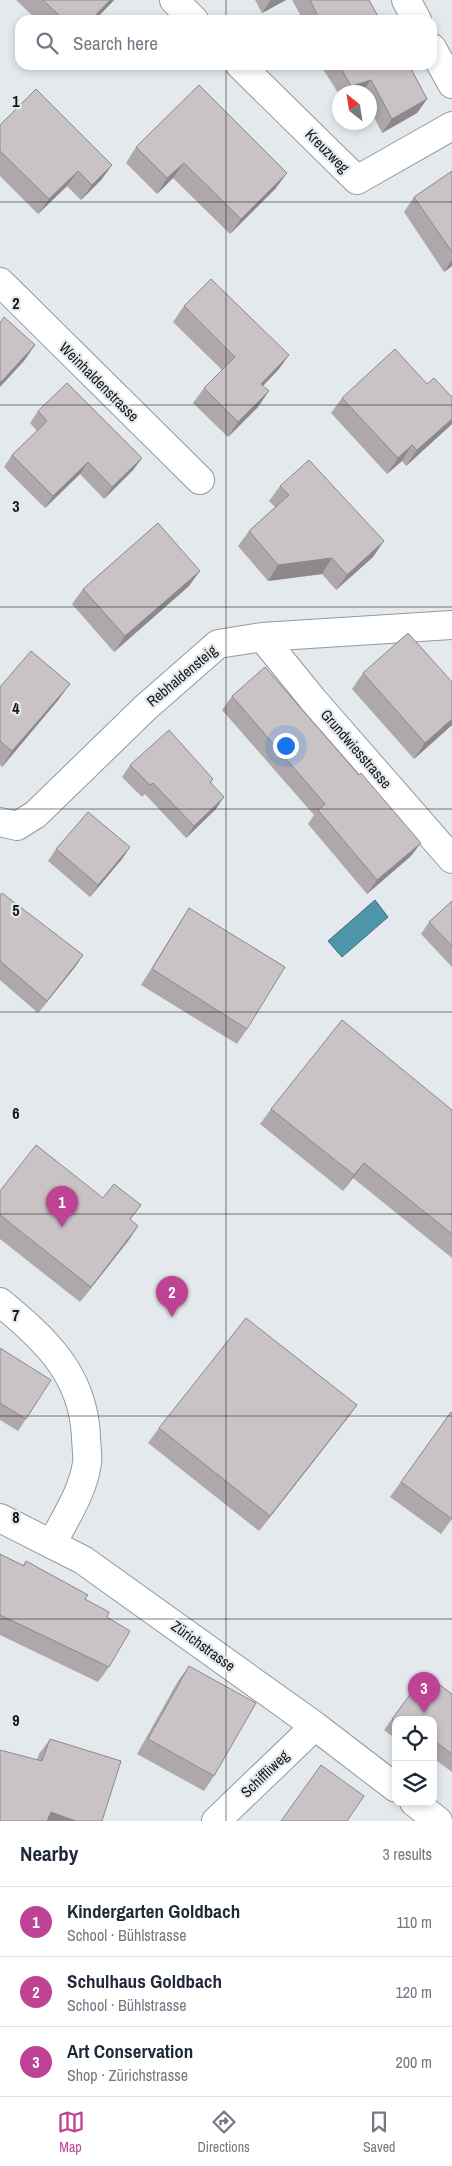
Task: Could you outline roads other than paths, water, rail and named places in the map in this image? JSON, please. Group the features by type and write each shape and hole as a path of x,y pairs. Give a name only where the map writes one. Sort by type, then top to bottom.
{"street":[{"path":"174,0 189,15"},
{"path":"406,0 414,15"},
{"path":"437,57 452,84"},
{"name":"Kreuzweg","path":"245,70 356,180 452,126"},
{"name":"Weinhaldenstrasse","path":"0,282 200,480"},
{"name":"Rebhaldensteig","path":"9,824 36,814 145,708 218,644 262,638 452,625"},
{"name":"Grundwiesstrasse","path":"262,638 314,701 452,859"},
{"path":"0,1302 30,1327 49,1347 71,1376 85,1416 87,1462 76,1499 52,1544"},
{"name":"Zürichstrasse","path":"0,1518 52,1544 106,1576 315,1726 392,1785"},
{"name":"Schiffliweg","path":"216,1821 315,1726"},
{"path":"419,1806 438,1821"}],"water":[{"path":"375,900 388,917 342,957 328,941"}],"place":[{"name":"Kindergarten Goldbach","path":"62,1227"},
{"name":"Schulhaus Goldbach","path":"172,1317"},
{"name":"Art Conservation","path":"424,1713"}]}
